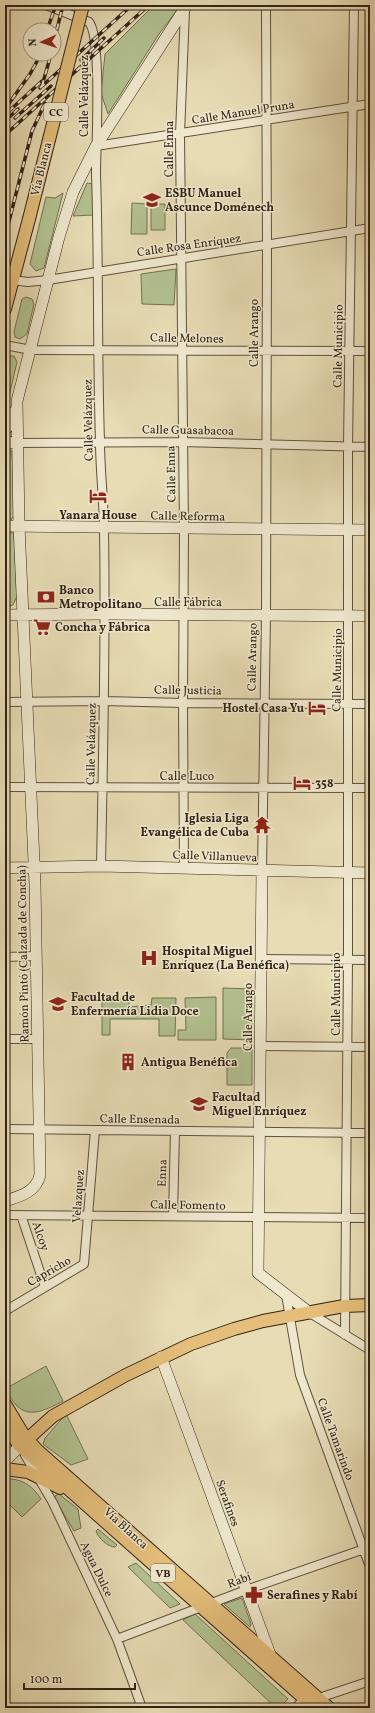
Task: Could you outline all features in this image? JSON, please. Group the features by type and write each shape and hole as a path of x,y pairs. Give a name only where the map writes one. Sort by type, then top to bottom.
{"main road":[{"name":"Vía Blanca","path":"5,309 83,5"},
{"path":"13,1434 53,1416 126,1375 207,1338 234,1329 291,1316 344,1306 370,1305"},
{"name":"Vía Blanca","path":"5,1404 13,1434 79,1498 206,1605 271,1656 313,1700"},
{"name":"Vía Blanca","path":"13,1434 313,1700 329,1708"},
{"path":"5,1469 21,1470 38,1476 79,1498"}],"street":[{"name":"Calle Velázquez","path":"46,5 89,22 93,26 96,54 100,443 104,528 105,614 101,866"},
{"name":"Calle Arango","path":"266,5 266,616 260,959 261,1046 258,1273 310,1313"},
{"name":"Calle Municipio","path":"345,1335 344,1306 348,1047 348,446 354,5"},
{"name":"Ramón Pintó (Calzada de Concha)","path":"5,1201 29,1192 38,1182 40,1175 35,868 32,839 19,526 17,401 48,280 73,192 96,146 186,6"},
{"name":"Calle Enna","path":"184,868 184,529 180,134 186,6"},
{"name":"Calle Manuel Pruna","path":"96,146 370,104"},
{"name":"Calle Rosa Enríquez","path":"12,280 28,282 48,280 182,257 267,246 370,228"},
{"name":"Calle Melones","path":"5,345 31,350 99,349 370,351"},
{"path":"5,430 10,423 17,401"},
{"path":"5,430 17,429"},
{"name":"Calle Guasabacoa","path":"5,442 182,442 370,446"},
{"name":"Calle Reforma","path":"5,526 370,530"},
{"name":"Calle Fábrica","path":"5,615 105,614 370,616"},
{"name":"Calle Justicia","path":"5,702 104,701 370,704"},
{"name":"Calle Luco","path":"5,787 370,788"},
{"path":"32,839 34,848 40,857 59,866"},
{"name":"Calle Villanueva","path":"5,868 101,866 370,873"},
{"path":"5,957 36,956"},
{"path":"260,959 370,960"},
{"path":"5,1039 38,1039"},
{"path":"261,1046 370,1047"},
{"name":"Calle Ensenada","path":"5,1129 370,1133"},
{"name":"Velazquez","path":"84,1264 95,1130"},
{"name":"Enna","path":"172,1216 175,1131"},
{"name":"Calle Fomento","path":"5,1215 370,1218"},
{"name":"Alcoy","path":"21,1215 45,1287"},
{"name":"Capricho","path":"5,1311 84,1264"},
{"path":"286,1295 291,1316"},
{"path":"310,1313 370,1350"},
{"name":"Calle Tamarindo","path":"291,1316 300,1375 367,1548 370,1567"},
{"name":"Serafines","path":"161,1358 271,1656"},
{"path":"5,1461 13,1434"},
{"name":"Agua Dulce","path":"13,1434 53,1503 117,1639 142,1708"},
{"name":"Rabí","path":"117,1639 246,1590 367,1548"},
{"path":"295,1708 313,1700 370,1681"}],"green space":[{"path":"154,5 181,5 159,34 108,114 101,93 105,54"},
{"path":"87,183 93,184 93,215 73,216"},
{"path":"63,193 44,268 36,271 30,264 46,197 55,198"},
{"path":"132,203 147,204 147,234 131,234"},
{"path":"151,204 165,204 165,230 151,230"},
{"path":"176,269 174,305 142,304 141,274"},
{"path":"26,297 32,299 34,304 27,334 20,339 15,337 14,332 22,299"},
{"path":"8,356 14,356 17,362 5,414 5,358"},
{"path":"5,446 12,452 15,514 11,520 5,522"},
{"path":"5,532 14,533 17,596 13,605 5,608"},
{"path":"223,988 252,989 252,1040 223,1039"},
{"path":"216,997 216,1040 178,1040 178,1030 186,1030 185,998"},
{"path":"152,998 176,998 175,1036 159,1036 159,1019 110,1019 110,1035 102,1035 102,999 129,999 129,1007 151,1005"},
{"path":"231,1048 252,1048 252,1085 227,1085 227,1053"},
{"path":"46,1366 63,1401 40,1411 27,1412 15,1403 5,1389"},
{"path":"66,1414 88,1459 71,1465 43,1444 45,1438"},
{"path":"5,1479 26,1483 41,1499 22,1517 5,1500"},
{"path":"59,1494 78,1509 81,1528 74,1531 55,1499 55,1496"},
{"path":"98,1529 117,1545 112,1547 104,1542 97,1534 96,1531"},
{"path":"136,1563 180,1604 170,1608 128,1567"},
{"path":"242,1598 251,1624 250,1627 224,1604"},
{"path":"195,1614 288,1699 283,1704 275,1707 183,1620"}],"railway":[{"path":"50,22 56,5"},
{"path":"59,22 63,5"},
{"path":"40,88 132,5"},
{"path":"5,135 149,5"},
{"path":"81,60 104,38"},
{"path":"5,109 30,74 37,62"},
{"path":"42,86 49,62"},
{"path":"9,111 42,81"},
{"path":"15,118 51,86"},
{"path":"5,237 32,131 45,103"},
{"path":"5,121 18,109"}],"place":[{"name":"ESBU Manuel Ascunce Doménech","path":"152,200"},
{"name":"Yanara House","path":"98,496"},
{"name":"Banco Metropolitano","path":"46,597"},
{"name":"Concha y Fábrica","path":"42,627"},
{"name":"Hostel Casa Yu","path":"317,708"},
{"name":"358","path":"302,783"},
{"name":"Iglesia Liga Evangélica de Cuba","path":"262,825"},
{"name":"Hospital Miguel Enríquez (La Benéfica)","path":"149,958"},
{"name":"Facultad de Enfermería Lidia Doce","path":"58,1004"},
{"name":"Antigua Benéfica","path":"128,1062"},
{"name":"Facultad Miguel Enríquez","path":"199,1104"},
{"name":"Serafines y Rabí","path":"254,1595"}]}
